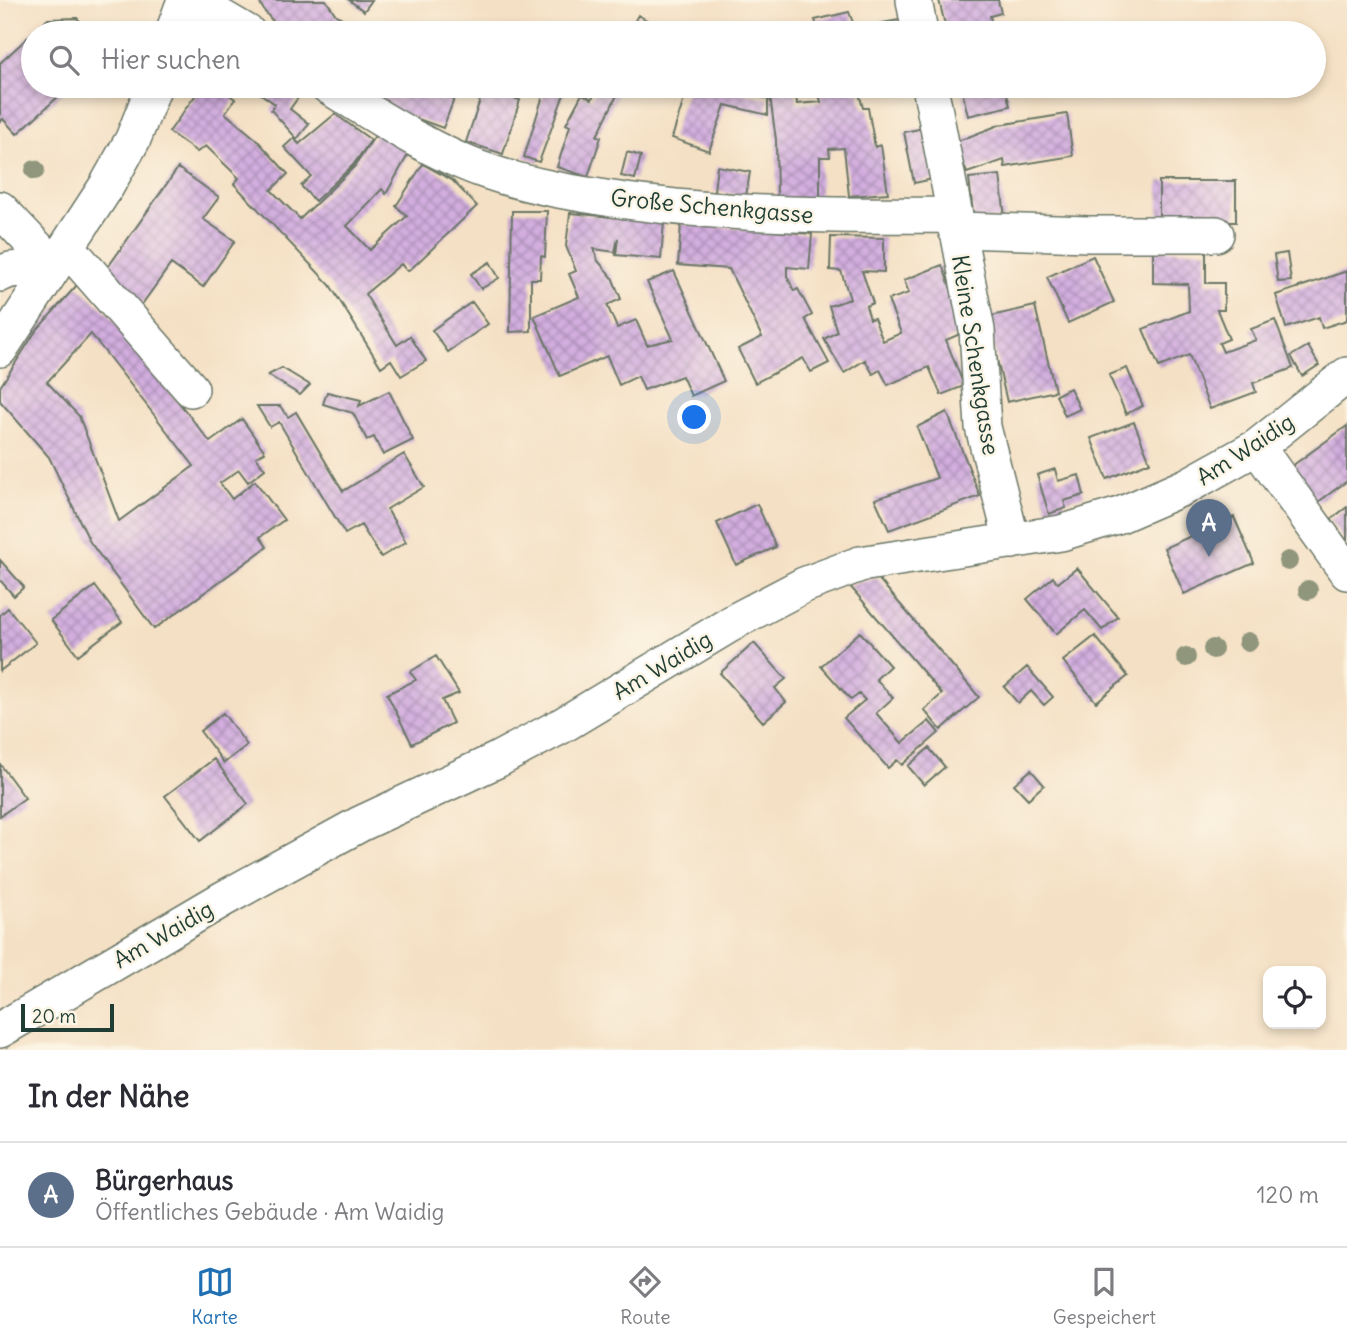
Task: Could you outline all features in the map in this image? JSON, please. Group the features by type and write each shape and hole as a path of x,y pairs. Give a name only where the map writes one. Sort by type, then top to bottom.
{"street":[{"path":"177,21 185,0"},
{"path":"192,0 228,21"},
{"path":"914,0 918,21"},
{"path":"0,349 106,187 133,139 149,98"},
{"name":"Große Schenkgasse","path":"348,98 416,139 485,171 565,192 689,209 955,222 1089,234 1216,234"},
{"name":"Kleine Schenkgasse","path":"932,98 977,330 983,427 1012,541"},
{"path":"0,209 61,257 191,388"},
{"path":"0,274 61,257"},
{"name":"Am Waidig","path":"0,1030 223,899 360,824 497,760 563,725 739,619 804,585 878,560 1061,533 1120,515 1187,486 1257,447 1347,375"},
{"path":"1257,447 1347,572"}],"building":[{"path":"258,0 326,0 336,15 347,21 273,21"},
{"path":"349,0 372,0 364,11"},
{"path":"939,0 998,0 1001,13 990,16 991,21 944,21"},
{"path":"849,12 852,21 815,21"},
{"path":"638,15 649,21 635,21"},
{"path":"77,18 80,21 46,21"},
{"path":"21,44 21,98 57,98 17,134 3,119 0,122 0,63"},
{"path":"193,98 234,98 225,113 256,139 288,174 271,190 300,219 355,166 378,131 409,153 386,194 382,189 347,226 370,250 407,216 396,206 423,164 452,180 477,206 413,267 407,271 401,264 365,294 397,345 410,336 426,361 401,376 391,360 381,367 330,285 234,184 239,178 206,146 197,152 169,132"},
{"path":"267,98 298,98 290,109 309,124 297,139 271,110 275,104"},
{"path":"374,98 454,98 443,128 399,112"},
{"path":"481,98 520,100 503,154 466,142"},
{"path":"542,98 563,98 539,162 524,157"},
{"path":"580,98 616,98 597,136 601,137 588,177 557,167 570,126 566,124"},
{"path":"684,98 768,99 768,115 725,105 709,151 672,138"},
{"path":"770,98 796,98 797,104 821,102 820,98 860,98 863,108 868,108 875,147 881,145 888,193 849,196 844,148 829,149 830,157 820,157 820,200 777,199 776,140"},
{"path":"964,98 1008,98 1010,106 968,116"},
{"path":"335,114 371,140 353,165 315,201 301,186 311,176 284,147 294,138 299,144"},
{"path":"1067,114 1073,156 1005,167 1004,160 967,173 955,142 999,125"},
{"path":"929,127 938,178 914,183 904,132"},
{"path":"627,152 641,156 635,179 621,176"},
{"path":"717,166 750,172 746,196 714,191"},
{"path":"178,168 219,197 203,219 235,241 203,287 171,264 140,307 108,267"},
{"path":"1000,175 1005,218 974,222 969,178"},
{"path":"1159,181 1236,181 1236,222 1159,222"},
{"path":"512,211 547,211 545,257 541,256 540,279 531,279 531,331 510,332"},
{"path":"570,213 664,222 661,259 616,255 618,238 615,252 594,249 598,261 612,277 621,299 607,305 617,328 636,320 647,345 673,339 647,282 674,271 724,381 691,396 682,376 644,390 638,376 619,385 607,356 560,376 534,316 579,297 569,274 576,271 566,246"},
{"path":"681,224 812,234 809,269 787,267 787,276 794,291 798,289 812,315 805,319 829,363 811,372 803,358 755,383 738,349 762,337 729,269 678,265"},
{"path":"831,237 884,238 884,272 862,271 873,303 866,306 883,341 901,333 888,300 909,293 904,280 942,265 967,331 946,340 964,386 941,395 929,367 888,385 880,370 873,374 865,360 844,373 824,339 837,332 829,306 850,299 841,271 830,270"},
{"path":"1153,250 1206,250 1206,283 1224,283 1224,310 1217,310 1229,339 1219,343 1223,352 1256,340 1251,329 1275,320 1293,368 1253,383 1256,392 1210,409 1189,355 1159,367 1143,329 1189,311 1188,284 1153,283"},
{"path":"1287,253 1291,281 1278,282 1274,255"},
{"path":"1093,256 1114,302 1068,323 1047,277"},
{"path":"490,262 499,278 481,289 471,274"},
{"path":"1347,271 1347,320 1322,328 1319,317 1286,328 1276,295"},
{"path":"77,285 109,314 210,442 242,419 265,452 256,457 265,469 248,482 239,470 220,483 232,499 255,481 284,520 260,537 267,547 154,629 90,542 49,457 0,401 0,387 36,331","holes":["91,334 194,466 119,521 79,416 47,382"]},
{"path":"472,302 488,324 448,352 432,330"},
{"path":"1035,306 1055,391 1007,402 987,317"},
{"path":"1308,346 1319,365 1302,376 1291,356"},
{"path":"282,368 310,385 300,395 268,375"},
{"path":"1127,368 1143,406 1126,414 1109,375"},
{"path":"1070,388 1080,409 1065,416 1056,395"},
{"path":"389,391 413,440 383,455 374,437 367,440 353,413 323,404 327,392 361,400 359,406"},
{"path":"257,406 280,406 288,417 296,412 343,491 404,454 424,487 387,509 406,542 381,557 361,525 345,534 279,422 270,427"},
{"path":"947,412 980,496 889,530 875,499 937,478 917,427"},
{"path":"1134,422 1150,462 1107,479 1091,438"},
{"path":"1347,426 1347,481 1318,502 1292,466"},
{"path":"1055,469 1058,481 1079,475 1084,495 1064,501 1066,508 1049,514 1037,475"},
{"path":"757,504 776,547 736,565 717,523"},
{"path":"1347,507 1347,544 1330,520"},
{"path":"1234,517 1254,563 1184,594 1164,548"},
{"path":"0,560 24,587 14,596 0,580"},
{"path":"1077,568 1118,617 1102,630 1085,610 1056,634 1027,599 1053,577 1058,583"},
{"path":"877,577 979,697 941,730 924,710 942,694 849,585"},
{"path":"95,586 122,622 78,655 51,620"},
{"path":"8,608 36,643 0,671 0,615"},
{"path":"860,632 890,666 876,679 893,698 876,713 902,743 929,721 939,733 902,765 897,760 888,768 844,718 865,700 859,694 851,700 821,666"},
{"path":"1095,636 1128,676 1096,702 1063,661"},
{"path":"754,643 786,679 775,688 786,702 763,722 720,673"},
{"path":"436,656 459,693 442,700 453,723 412,744 387,694 416,680 410,672"},
{"path":"1027,667 1053,697 1044,705 1031,691 1018,703 1004,687"},
{"path":"223,713 247,745 224,763 200,731"},
{"path":"929,748 945,767 924,785 908,766"},
{"path":"214,759 248,804 200,841 165,796"},
{"path":"0,764 25,798 0,816"},
{"path":"1031,770 1044,785 1028,799 1014,784"}],"place":[{"name":"Bürgerhaus","path":"1209,557"}]}
